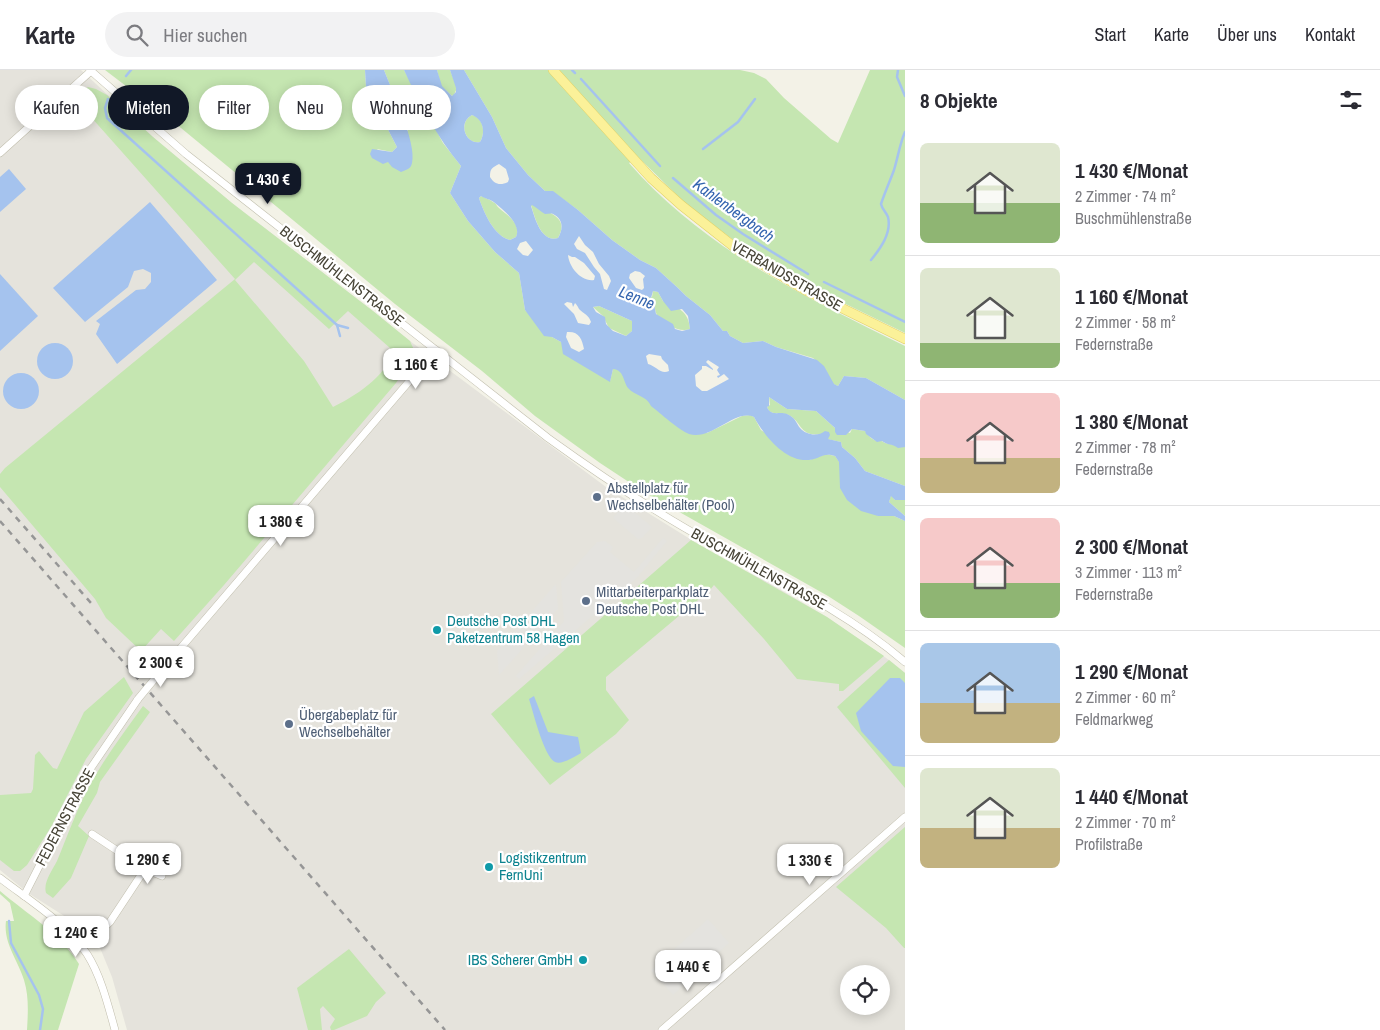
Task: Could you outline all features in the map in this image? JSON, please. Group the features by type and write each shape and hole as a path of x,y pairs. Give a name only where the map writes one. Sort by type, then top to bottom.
{"main road":[{"name":"VERBANDSSTRASSE","path":"553,70 651,178 681,205 738,250 805,290 905,340"}],"street":[{"name":"BUSCHMÜHLENSTRASSE","path":"0,153 91,70 186,154 548,438 590,468 685,528 831,609 905,662"},
{"name":"FEDERNSTRASSE","path":"24,896 84,778 138,699 436,350"},
{"path":"662,1030 905,817"},
{"path":"92,834 145,869 162,876"},
{"path":"82,948 110,922 145,869"},
{"path":"0,878 53,918 82,948 88,956 98,978 115,1030"}],"shaded area":[{"path":"0,70 81,70 97,85 15,85 15,130 98,130 98,86 108,95 108,130 145,130 232,203 410,341 606,487 729,563 762,579 827,617 905,673 905,1030 127,1030 112,977 98,943 88,931 28,893 0,870"},
{"path":"622,507 629,513 632,510 652,527 642,538 638,539 613,518"},
{"name":"Mittarbeiterparkplatz Deutsche Post DHL","path":"663,538 667,541 639,576 519,679 516,676 564,621 561,582 597,542 605,541 613,547 610,552 634,572"},
{"path":"556,584 558,609 499,675 497,651"},
{"path":"708,919 729,943 673,995 651,970"}],"green space":[{"path":"105,70 365,70 366,85 352,85 352,130 388,130 397,147 392,152 377,149 388,162 408,130 436,130 443,143 461,166 450,193 468,221 495,252 519,273 525,310 552,337 610,381 613,369 617,369 622,373 629,388 707,433 742,416 750,415 754,417 761,430 809,460 826,454 835,456 878,516 894,516 905,521 905,648 828,596 644,492 535,416 183,130 189,130 189,85 125,85"},
{"path":"384,70 404,70 412,85 390,85"},
{"path":"437,70 450,70 457,88 454,95 451,95 451,85 441,85"},
{"path":"464,70 740,70 754,73 766,79 784,98 838,143 870,70 905,70 905,333 811,287 744,248 686,204 638,157 629,163 659,194 723,246 793,289 905,346 905,400 866,378 844,376 838,386 833,384 825,369 813,358 763,341 743,343 730,336 727,331 723,331 710,315 656,268 640,260 612,240 578,210 553,192 545,191 528,175 506,148 492,117"},
{"path":"98,90 108,96 108,130 145,130 232,203 410,341 414,350 412,359 396,383 174,641 161,629 141,651 106,618 95,599 0,487 0,474 235,279 98,125","holes":["254,262 329,329 348,311 390,348 390,357 386,366 371,383 333,407 304,361 235,280"]},
{"path":"472,115 481,122 483,134 480,142 471,140 465,133 465,123"},
{"path":"481,196 495,203 513,220 517,228 516,237 510,240 504,238 494,229 479,198"},
{"path":"531,205 551,213 560,220 561,231 558,238 552,239 543,233"},
{"path":"653,291 658,292 663,301 685,314 690,329 681,330 672,327 657,315 654,304 645,295 652,297"},
{"path":"599,306 632,321 632,331 626,336 609,328 603,316 593,307"},
{"path":"769,397 787,409 816,411 835,428 850,433 852,429 865,431 876,441 880,440 885,443 905,447 905,486 865,471 855,458 842,447 841,442 827,439 822,434 809,433 802,429 789,415 769,411 767,407 770,405"},
{"path":"891,495 895,500 905,500 905,516 889,502"},
{"path":"691,540 827,617 884,656 843,691 839,691 839,684 797,679 764,639 714,585 606,677 606,690 629,720 616,734 550,785 491,714"},
{"path":"889,660 905,673 905,788 837,707"},
{"path":"124,677 133,693 86,759 51,827 27,865 20,871 14,871 0,860 0,795 31,793 33,789 35,755 39,751 53,768 57,769 84,712"},
{"path":"143,706 150,712 100,782 97,793 78,826 89,836 71,878 53,898 46,893 47,881 81,802 103,763"},
{"path":"905,827 904,948 886,928 836,887"},
{"path":"0,891 53,933 79,964 58,1030 27,1030 28,1005 26,986 9,944 6,929 6,921 14,921 10,903 0,894"},
{"path":"349,949 386,993 376,1002 367,1016 334,1030 331,1030 330,1027 335,1019 323,1006 320,1009 322,1030 308,1030 297,988"}],"water":[{"path":"365,70 384,70 390,85 366,85"},
{"path":"404,70 437,70 442,85 412,85"},
{"name":"Lenne","path":"450,70 464,70 492,117 506,148 528,175 545,191 553,191 578,210 612,240 640,260 656,268 710,315 723,331 727,331 730,336 743,343 763,341 817,360 824,366 834,384 838,386 844,376 866,378 905,400 905,447 898,448 882,441 877,442 866,434 865,431 852,429 846,435 837,435 835,428 816,411 787,409 769,397 769,406 767,407 773,413 784,413 790,416 800,428 809,434 816,435 825,431 829,432 828,439 841,442 842,447 855,458 865,471 905,486 905,500 895,500 891,496 889,502 905,516 905,521 894,516 878,516 861,511 847,500 840,488 839,462 835,456 824,455 809,460 792,457 769,439 754,417 747,415 731,420 706,433 698,435 689,434 651,406 647,400 631,391 619,371 613,369 610,382 563,354 561,342 552,337 544,336 525,310 519,273 495,252 468,221 450,193 461,166 436,130 451,130 451,95 456,92 456,88","holes":["472,115 481,123 483,134 480,142 475,142 467,137 464,128 467,119","499,164 506,169 508,182 498,184 490,177 493,167","481,196 493,202 511,218 516,227 516,237 510,240 504,238 494,229 479,198","531,206 545,214 557,216 562,225 558,238 552,239 543,233","579,236 593,252 611,281 607,290 604,289 600,274 585,253 577,249 574,244","526,241 533,250 528,256 523,255 517,249 520,243","568,255 584,263 595,276 594,280 585,279 580,276 571,264","635,271 640,272 645,276 643,279 644,288 642,290 636,288 629,278 630,274","653,291 658,292 671,311 682,309 688,316 690,329 682,331 675,329 673,324 656,314 654,304 645,296 651,298","567,302 572,303 573,307 575,303 591,322 589,325 578,323 574,314 564,304","599,306 632,321 632,331 626,336 613,331 606,324 605,317 596,312 593,307","567,332 577,334 581,339 584,349 579,352 571,348 566,337","649,354 661,356 668,365 669,371 663,372 648,364 646,356","708,360 719,367 717,370 720,375 717,376 718,378 724,374 729,379 707,391 702,391 696,386 695,375 702,369 702,366 713,369 706,362"]},
{"path":"388,130 407,130 413,154 412,163 411,167 401,172 392,167 388,162 383,164 372,158 370,154 372,149 392,152 397,147"},
{"path":"9,169 26,189 0,212 0,177"},
{"path":"150,202 217,280 117,364 96,334 100,324 96,321 136,290 145,289 151,282 151,273 143,269 134,271 128,287 85,322 53,288"},
{"path":"0,274 38,316 0,351"},
{"path":"55,343 62,344 68,348 72,354 72,368 68,374 62,378 55,379 48,378 42,374 38,368 37,361 38,354 42,348 48,344"},
{"path":"21,373 28,374 34,378 38,384 38,398 34,404 28,408 21,409 14,408 8,404 4,398 3,391 4,384 8,378 14,374"},
{"path":"890,678 900,678 905,683 905,767 893,766 861,731 856,713"},
{"path":"534,696 548,732 578,737 581,753 558,763 551,758 543,743 529,699"}],"waterway":[{"path":"126,76 131,70"},
{"name":"Kahlenbergbach","path":"572,70 575,73"},
{"path":"898,70 897,77 905,96"},
{"name":"Kahlenbergbach","path":"581,79 660,166"},
{"path":"108,99 105,108 108,119"},
{"path":"703,149 738,122 755,99"},
{"path":"120,130 337,325 348,328"},
{"path":"871,260 887,235 888,217 881,204 894,170 905,132"},
{"name":"Kahlenbergbach","path":"673,178 716,215 808,274"},
{"name":"Kahlenbergbach","path":"824,282 905,322"},
{"path":"337,325 340,336"},
{"path":"9,921 11,943 39,995 43,1009 40,1030"}],"railway":[{"path":"0,499 91,603"},
{"path":"0,521 445,1030"}],"place":[{"name":"Abstellplatz für Wechselbehälter (Pool)","path":"597,497"},
{"name":"Mittarbeiterparkplatz Deutsche Post DHL","path":"586,601"},
{"name":"Deutsche Post DHL Paketzentrum 58 Hagen","path":"437,630"},
{"name":"Übergabeplatz für Wechselbehälter","path":"289,724"},
{"name":"Logistikzentrum FernUni","path":"489,867"},
{"name":"IBS Scherer GmbH","path":"583,960"}]}
